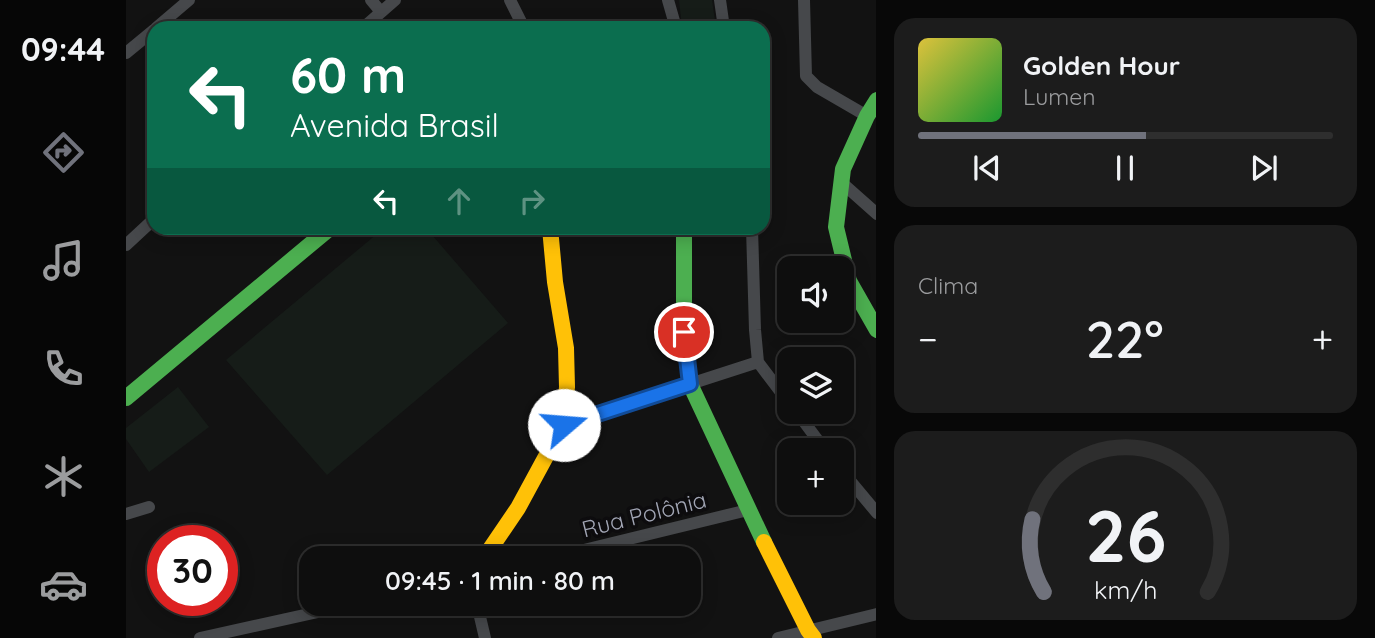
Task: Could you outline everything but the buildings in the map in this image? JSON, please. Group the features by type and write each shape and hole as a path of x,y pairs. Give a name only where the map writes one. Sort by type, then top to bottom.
{"street":[{"path":"164,21 189,0"},
{"path":"371,0 381,12"},
{"path":"371,21 395,0"},
{"path":"510,0 520,21"},
{"path":"668,0 674,21"},
{"path":"720,0 723,21"},
{"path":"804,0 806,76 817,87 867,116"},
{"path":"126,53 147,36"},
{"path":"876,100 843,169 836,227 849,281 876,330"},
{"path":"841,182 876,214"},
{"path":"126,244 147,225"},
{"path":"126,398 322,235"},
{"path":"492,546 518,508 564,425 566,348 551,235"},
{"path":"684,235 684,332 690,384 748,510 811,634"},
{"path":"751,235 758,362 777,387"},
{"path":"564,425 758,362"},
{"path":"854,486 876,513"},
{"path":"126,513 149,507"},
{"name":"Rua Polônia","path":"600,546 748,510"},
{"path":"778,638 811,634 876,614"},
{"path":"200,638 300,616"},
{"path":"480,616 485,638"}],"shaded area":[{"path":"679,0 712,0 715,21 681,21"},
{"path":"376,235 432,235 508,323 327,475 226,360"},
{"path":"178,387 209,427 149,472 126,439 126,428"}],"traffic: fast":[{"path":"876,102 843,169 836,227 849,281 876,328"},
{"path":"126,398 322,235"},
{"path":"684,235 684,332 690,384 764,542"}],"traffic: slow":[{"path":"492,546 518,508 563,425 567,387 566,348 551,235"},
{"path":"764,542 814,638"}],"route":[{"path":"564,425 690,384 684,332"}]}
